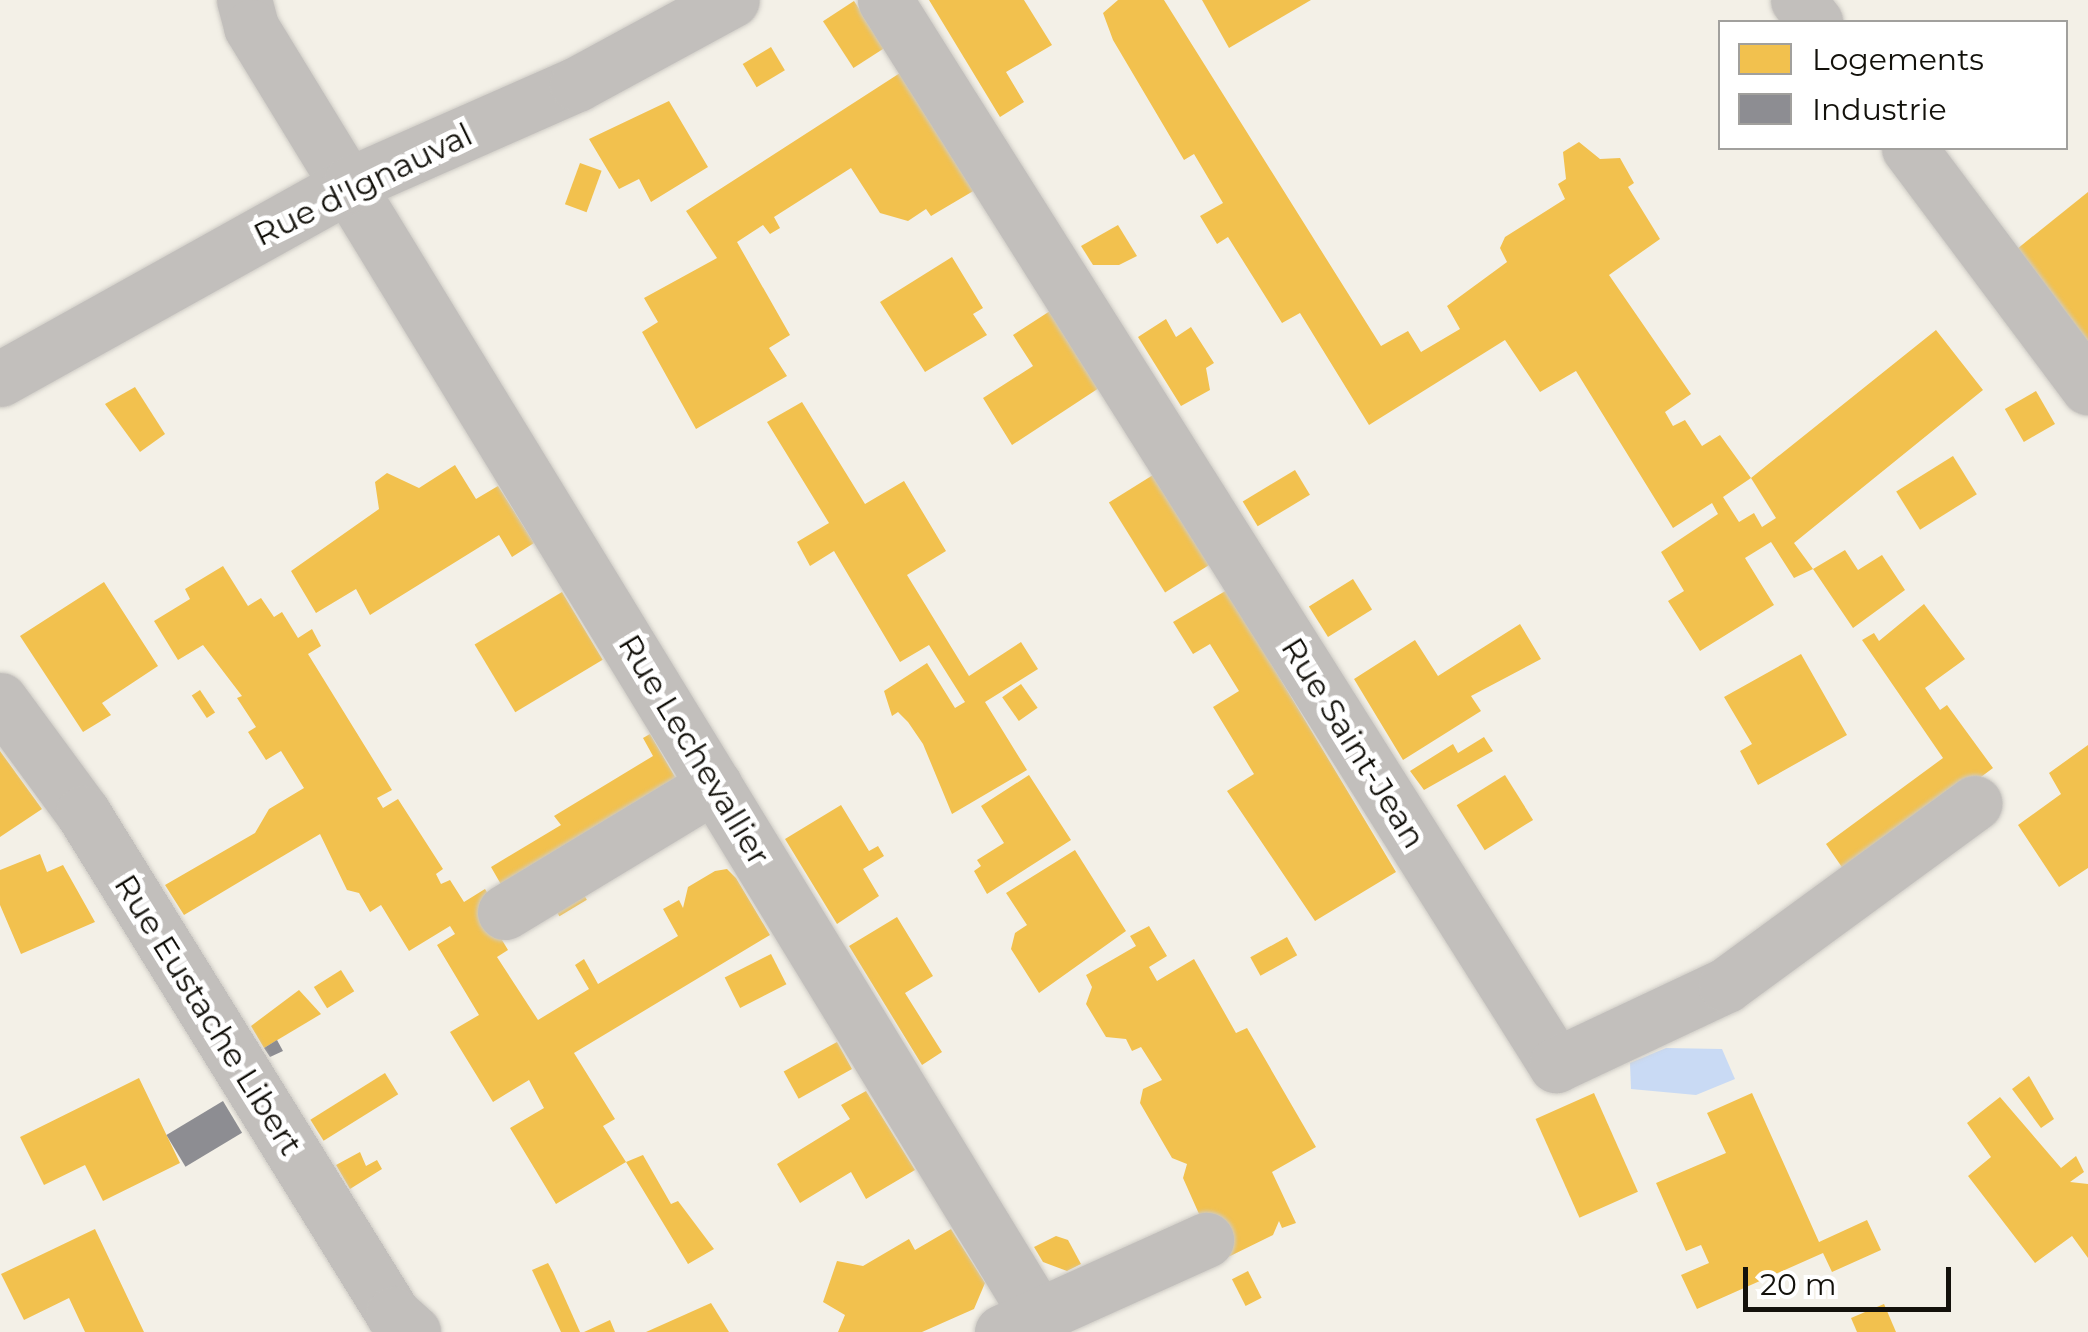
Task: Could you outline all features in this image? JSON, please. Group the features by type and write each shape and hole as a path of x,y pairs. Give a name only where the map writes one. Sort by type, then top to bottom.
{"street":[{"name":"Rue Lechevallier","path":"244,0 251,27 715,785 1020,1324 1206,1240"},
{"name":"Rue d'Ignauval","path":"0,379 350,184 577,84 732,0"},
{"name":"Rue Saint-Jean","path":"885,0 1556,1065 1726,985 1975,803"},
{"path":"1798,0 1813,20"},
{"path":"1911,150 2088,386"},
{"name":"Rue Eustache Libert","path":"0,700 83,813 393,1314 413,1332"},
{"path":"505,912 715,785"}],"water":[{"path":"1666,1048 1722,1049 1735,1079 1696,1095 1631,1089 1630,1063"}],"building: Logements":[{"path":"929,0 1024,0 1052,45 1006,72 1024,102 1000,117"},
{"path":"1118,0 1164,0 1381,346 1408,331 1421,352 1460,329 1447,306 1507,262 1500,248 1505,237 1565,199 1558,184 1566,179 1563,152 1579,142 1600,159 1620,158 1634,183 1628,187 1660,239 1609,275 1691,394 1665,412 1673,426 1685,420 1702,446 1720,435 1751,478 1936,330 1983,390 1794,543 1813,569 1794,578 1771,542 1745,558 1774,605 1700,651 1668,601 1684,591 1661,552 1718,514 1712,503 1673,528 1576,371 1540,392 1505,340 1369,425 1300,313 1282,323 1228,237 1217,244 1200,216 1223,203 1194,154 1184,160 1113,40 1103,13","holes":["1751,478 1776,518 1762,527 1754,513 1739,522 1723,497"]},
{"path":"1202,0 1311,0 1229,48"},
{"path":"854,1 884,48 853,68 823,21"},
{"path":"771,47 785,70 757,87 743,64"},
{"path":"900,73 975,190 931,216 926,209 908,221 880,213 851,168 774,217 780,228 770,234 763,225 737,242 790,335 769,348 787,376 696,429 642,332 658,322 644,298 717,258 686,211"},
{"path":"669,101 708,167 651,202 639,179 619,189 589,139"},
{"path":"580,163 602,171 587,212 565,204"},
{"path":"2088,192 2088,344 2017,249"},
{"path":"1118,225 1137,256 1119,265 1093,265 1081,246"},
{"path":"952,257 983,308 973,314 987,335 925,372 880,302"},
{"path":"1050,311 1099,388 1012,445 983,398 1033,366 1013,335"},
{"path":"1166,319 1176,337 1191,327 1214,363 1206,368 1210,390 1181,406 1138,337"},
{"path":"135,387 165,434 140,452 105,404"},
{"path":"2036,391 2055,424 2024,442 2005,409"},
{"path":"802,402 865,504 904,481 946,551 907,575 969,676 1021,642 1038,669 985,702 1027,770 952,814 923,744 898,712 892,716 884,691 927,663 955,708 965,702 929,645 900,662 834,551 810,566 797,542 829,523 767,422"},
{"path":"1953,456 1977,494 1920,530 1896,492"},
{"path":"455,465 476,499 498,486 534,543 512,557 499,535 370,615 356,589 316,613 291,571 379,509 375,482 387,473 419,488"},
{"path":"1295,470 1310,495 1258,526 1243,501"},
{"path":"1153,475 1209,565 1165,592 1109,503"},
{"path":"1845,550 1858,570 1882,555 1905,590 1853,628 1813,569"},
{"path":"223,566 248,606 261,598 274,617 282,612 298,638 312,629 321,646 308,654 392,790 377,798 383,808 398,799 443,869 436,874 441,884 450,880 464,902 485,889 513,934 502,940 508,950 497,957 538,1020 589,989 575,965 584,959 598,984 678,936 663,909 679,900 683,908 688,887 715,871 727,869 736,878 770,935 574,1053 615,1119 603,1126 626,1162 556,1204 510,1128 544,1108 529,1080 493,1102 450,1032 479,1015 437,945 455,934 450,926 409,951 381,905 370,912 359,893 347,890 320,834 184,915 165,885 255,833 269,809 304,788 281,751 266,760 248,732 256,727 237,698 242,696 203,645 178,660 154,621 190,599 185,589"},
{"path":"1353,579 1372,610 1328,637 1309,607"},
{"path":"104,582 158,666 102,703 111,715 83,732 20,636"},
{"path":"1227,590 1396,872 1315,921 1227,791 1254,774 1213,707 1239,691 1210,644 1193,654 1173,622"},
{"path":"562,592 603,660 515,712 475,645"},
{"path":"1924,604 1965,659 1925,688 1940,710 1947,705 1993,768 1848,876 1826,844 1943,758 1862,640 1874,633 1879,641"},
{"path":"1520,624 1541,659 1471,696 1481,711 1403,760 1354,679 1415,640 1438,676"},
{"path":"1801,654 1847,735 1758,785 1740,751 1752,744 1724,697"},
{"path":"1021,684 1038,708 1019,721 1002,697"},
{"path":"200,690 215,712 207,718 192,696"},
{"path":"650,734 685,794 510,900 491,867 561,825 554,816 653,756 643,738"},
{"path":"1484,737 1493,751 1424,790 1410,771 1453,744 1458,753"},
{"path":"2088,745 2088,868 2059,887 2018,825 2061,794 2049,773"},
{"path":"0,751 42,809 0,837"},
{"path":"1029,775 1071,840 987,894 974,871 981,866 977,860 1004,843 981,806"},
{"path":"1505,775 1533,820 1485,850 1457,805"},
{"path":"841,805 869,851 878,846 884,856 863,869 879,896 837,924 785,839"},
{"path":"1075,850 1126,931 1039,993 1011,949 1015,933 1027,925 1006,893"},
{"path":"40,854 47,872 63,865 95,922 21,954 0,905 0,870"},
{"path":"575,880 587,900 559,916 548,896"},
{"path":"897,917 933,976 905,993 942,1052 922,1065 849,946"},
{"path":"1149,926 1167,956 1149,967 1157,981 1194,959 1236,1033 1247,1028 1316,1147 1272,1172 1296,1223 1282,1228 1279,1221 1273,1235 1220,1261 1183,1178 1187,1164 1172,1158 1140,1103 1143,1089 1162,1080 1141,1047 1132,1051 1126,1039 1106,1037 1086,1004 1092,987 1086,975 1136,946 1130,936"},
{"path":"1287,937 1297,955 1260,976 1250,957"},
{"path":"771,954 786,984 740,1008 725,978"},
{"path":"341,970 354,991 327,1008 314,987"},
{"path":"299,990 321,1014 264,1048 251,1026"},
{"path":"837,1042 852,1069 799,1099 784,1072"},
{"path":"385,1073 398,1094 324,1141 310,1120"},
{"path":"2029,1076 2054,1119 2041,1128 2012,1089"},
{"path":"139,1078 180,1163 103,1201 85,1165 44,1185 20,1137"},
{"path":"866,1091 915,1170 866,1199 851,1172 800,1203 777,1164 850,1119 841,1105"},
{"path":"1594,1093 1638,1192 1579,1218 1536,1119"},
{"path":"1752,1093 1819,1242 1867,1220 1881,1250 1832,1272 1823,1253 1697,1309 1681,1275 1709,1263 1701,1245 1686,1251 1656,1183 1726,1153 1707,1113"},
{"path":"2000,1097 2061,1168 2076,1156 2084,1172 2070,1182 2088,1184 2088,1258 2072,1236 2035,1263 1968,1176 1991,1157 1967,1123"},
{"path":"360,1152 366,1166 377,1160 382,1169 350,1189 336,1165"},
{"path":"643,1155 671,1204 678,1201 714,1249 688,1264 626,1162"},
{"path":"95,1229 144,1332 85,1332 69,1298 24,1320 1,1274"},
{"path":"951,1229 985,1283 974,1309 922,1332 838,1332 845,1315 823,1302 837,1261 863,1266 909,1239 915,1250"},
{"path":"1056,1236 1068,1240 1081,1264 1067,1271 1043,1262 1034,1247"},
{"path":"548,1263 580,1332 561,1332 532,1270"},
{"path":"1248,1271 1262,1298 1246,1306 1232,1279"},
{"path":"711,1303 729,1332 646,1332"},
{"path":"1884,1304 1896,1332 1857,1332 1851,1318"},
{"path":"610,1320 615,1332 584,1332"}],"building: Industrie":[{"path":"277,1040 283,1051 270,1057 264,1048"},
{"path":"223,1101 242,1133 185,1167 166,1135"}]}
